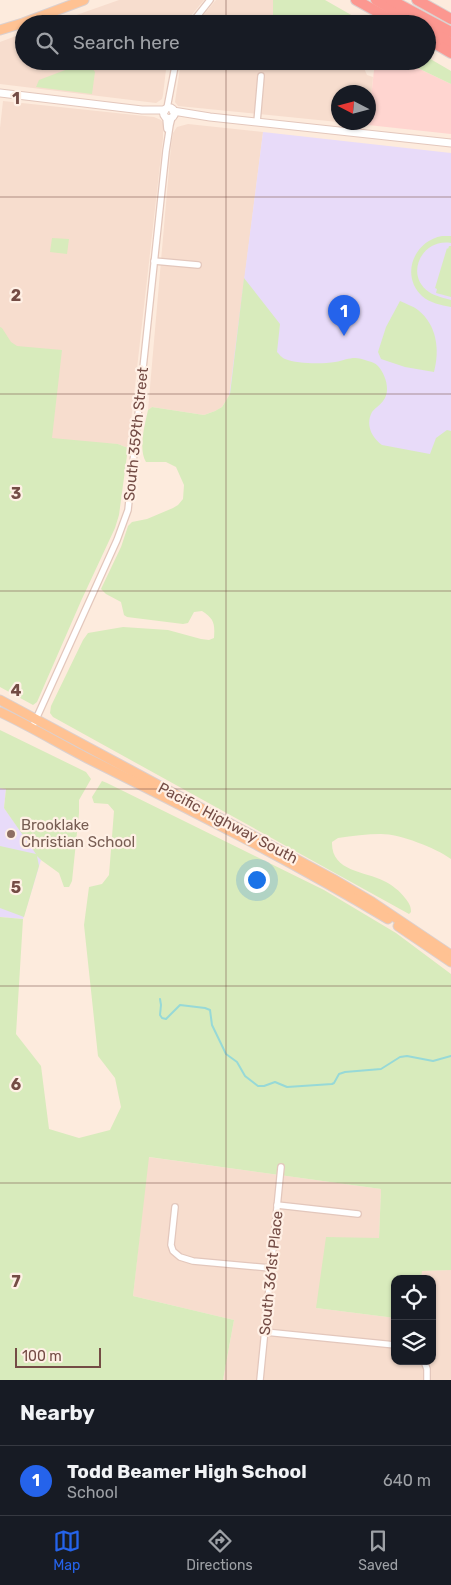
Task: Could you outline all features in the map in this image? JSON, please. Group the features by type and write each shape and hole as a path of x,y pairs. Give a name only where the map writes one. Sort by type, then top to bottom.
{"highway":[{"path":"356,0 383,15"},
{"path":"376,0 402,15"},
{"path":"391,0 419,15"},
{"path":"417,0 451,19"},
{"path":"436,24 451,32"},
{"path":"436,35 451,43"},
{"path":"436,44 451,52"}],"main road":[{"path":"44,15 84,0"},
{"path":"0,30 15,25"},
{"name":"Pacific Highway South","path":"0,700 34,724 333,879 381,908 451,955"},
{"name":"Pacific Highway South","path":"0,712 34,724 48,738 184,806 305,870 388,919 451,962"}],"street":[{"path":"198,15 210,0"},
{"name":"South 359th Street","path":"34,724 117,540 128,510 174,70"},
{"path":"257,122 261,76"},
{"path":"0,93 451,144"},
{"path":"154,261 198,265"},
{"name":"South 361st Place","path":"260,1380 281,1167"},
{"path":"277,1205 358,1214"},
{"path":"175,1207 171,1245 180,1257 194,1261 270,1268"},
{"path":"265,1332 391,1345"},
{"path":"426,1365 427,1380"}],"shaded area":[{"path":"119,0 204,0 192,15 76,15"},
{"path":"216,0 273,0 273,15 204,15"},
{"path":"15,36 15,70 166,70 162,99 156,103 0,84 0,42"},
{"path":"180,70 365,70 367,75 373,77 372,85 331,85 331,121 178,106 175,102"},
{"path":"374,70 422,70 451,84 451,134 376,126 376,85 372,85"},
{"path":"3,101 154,117 163,123 163,138 128,448 118,444 0,440 0,128"},
{"path":"188,124 263,132 230,394 222,407 204,415 152,407 148,410 171,146 173,133 177,127"},
{"path":"263,132 451,153 451,486 221,459"},
{"name":"Brooklake Christian School","path":"0,788 6,789 4,808 41,860 23,919 0,917"},
{"path":"148,1157 381,1189 379,1238 316,1308 391,1317 391,1365 436,1365 436,1275 421,1275 421,1271 451,1270 451,1380 223,1380 234,1320 133,1296"}],"green space":[{"path":"273,0 325,0 351,15 273,15"},
{"path":"436,62 451,71 451,84 422,70 436,70"},
{"path":"65,70 94,70 95,72 92,94 36,87 39,80"},
{"path":"451,236 451,243 441,243 432,246 425,252 417,268 418,276 422,285 429,292 451,300 451,307 436,303 422,296 415,288 412,278 413,260 418,252 432,239"},
{"path":"52,238 69,239 67,254 50,252"},
{"path":"449,246 451,246 451,297 436,293 437,289 435,288"},
{"path":"244,278 280,324 277,352 283,358 296,362 317,363 359,358 378,366 386,381 387,390 385,398 372,412 369,426 375,439 382,445 430,454 436,438 447,430 451,431 451,859 418,842 398,836 370,834 338,838 332,842 333,852 343,865 384,881 403,895 411,908 409,914 53,717 50,713 51,706 88,633 123,627 168,630 209,640 214,638 213,622 202,611 194,612 188,623 183,624 127,617 124,615 121,602 101,589 121,547 128,526 132,522 147,519 173,508 183,499 184,485 176,467 166,462 146,462 144,457 143,436 148,410 152,407 204,415 222,407 230,394"},
{"path":"400,301 418,310 433,330 437,347 434,372 405,367 381,359 378,352 386,327"},
{"path":"0,327 11,342 17,346 62,350 52,438 118,444 128,448 119,515 115,528 37,702 33,705 0,687"},
{"path":"0,730 86,772 91,779 79,800 72,881 69,887 64,887 59,873 37,856 39,866 24,917 0,908 0,846 36,854 4,808 6,789 0,788"},
{"path":"102,781 107,783 324,890 396,933 451,974 451,1270 422,1271 422,1275 391,1275 391,1317 316,1308 326,1237 379,1238 381,1189 149,1157 133,1296 234,1320 223,1380 0,1380 0,917 23,919 16,1034 41,1066 49,1129 79,1138 110,1130 121,1107 115,1078 98,1056 84,925 89,887 102,884 109,875 114,811 108,804 94,803 92,797"}],"waterway":[{"path":"160,999 160,1015 166,1019 180,1005 210,1010 212,1025 226,1054 237,1062 245,1076 258,1086 275,1082 287,1087 332,1084 339,1074 381,1069 400,1057 407,1056 433,1061 451,1056"}],"place":[{"name":"Todd Beamer High School","path":"344,336"},
{"name":"Brooklake Christian School","path":"11,834"}]}
